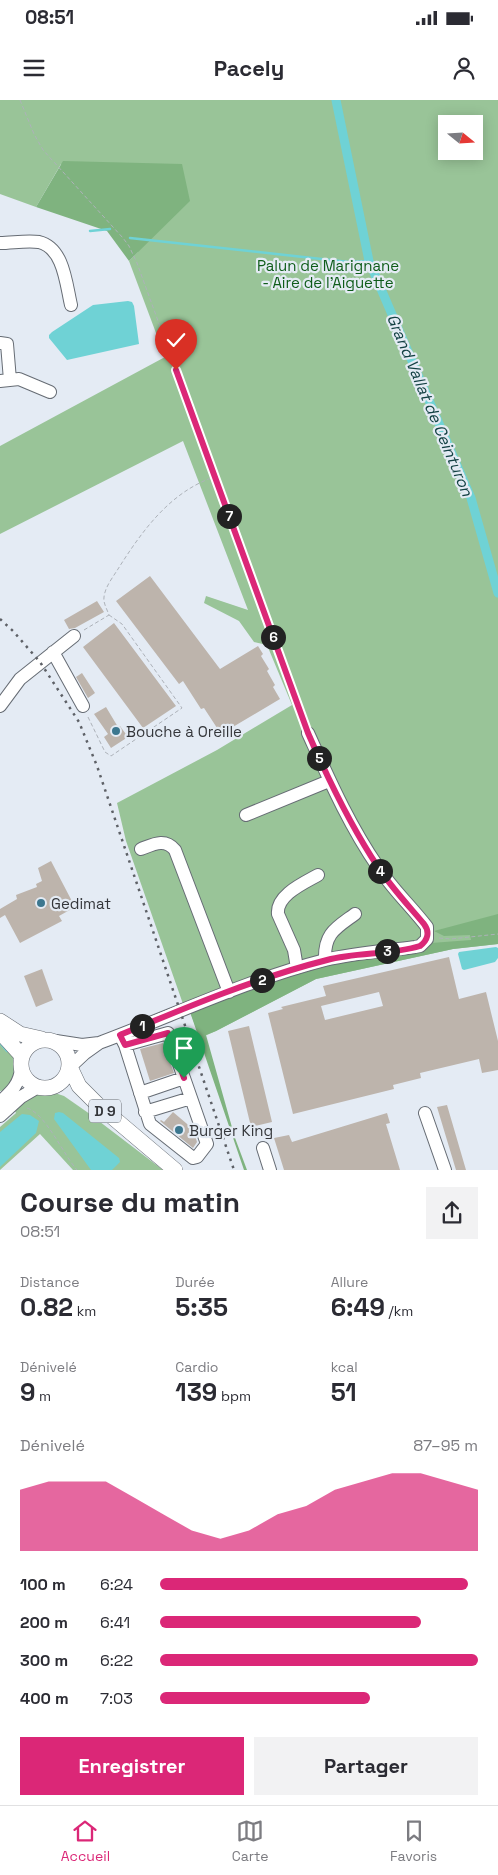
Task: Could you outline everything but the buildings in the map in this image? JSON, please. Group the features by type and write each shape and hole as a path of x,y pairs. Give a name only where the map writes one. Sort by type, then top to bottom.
{"main road":[{"path":"0,1021 20,1034 49,1040 67,1052 70,1067 62,1081 50,1088 38,1087 27,1080 22,1062 0,1032"},
{"path":"22,1062 29,1045 49,1040"},
{"name":"D 9","path":"70,1067 79,1086 175,1170"},
{"name":"D 9","path":"56,1086 71,1093 148,1148"}],"street":[{"path":"0,243 40,242 54,250 61,264 71,304"},
{"path":"0,343 8,344 5,380 19,378 50,392"},
{"path":"0,706 20,678 74,636"},
{"path":"53,652 83,706"},
{"path":"122,1040 179,1010 297,968 325,960 415,947 424,943 428,935 427,927 378,867 329,781 308,733"},
{"path":"246,815 329,781"},
{"path":"141,849 161,842 167,843 175,850 229,992"},
{"path":"297,968 294,950 278,914 278,909 282,900 299,885 318,875"},
{"path":"325,960 327,942 332,932 356,914"},
{"path":"49,1040 82,1045 168,1033 207,1144 197,1157 189,1156 153,1126 145,1112 122,1040"},
{"path":"70,1067 99,1043"},
{"path":"0,1102 15,1088 20,1079 22,1062"},
{"path":"140,1093 184,1078"},
{"path":"0,1116 21,1097 38,1087"},
{"path":"145,1112 191,1098"},
{"path":"425,1113 445,1170"},
{"path":"263,1148 270,1170"}],"path":[{"path":"20,100 34,134 47,155 129,246 137,263 308,733"},
{"path":"83,706 105,752 111,756 182,708 122,624 109,615 104,601 106,590 134,543 184,490 215,476"},
{"path":"74,636 109,615"},
{"path":"428,935 451,939 498,934"},
{"path":"26,1107 39,1114 69,1160 78,1170"}],"green space":[{"name":"Palun de Marignane - Aire de l'Aiguette","path":"0,100 498,100 498,944 453,949 316,979 200,1038 189,1009 183,1004 126,841 117,803 217,750 292,705 267,645 254,642 239,621 204,603 206,596 248,610 183,441 0,534 0,446 165,357 129,261 138,252 61,164 36,207 0,194"},
{"path":"63,161 182,164 190,201 129,261 107,231 36,207"},
{"path":"498,914 498,944 453,949 316,979 206,1035 235,1138 247,1170 244,1170 189,1009 314,966 431,943 471,940 470,935 444,936 434,931"},
{"path":"0,1039 11,1052 14,1068 10,1089 0,1091"},
{"path":"58,1094 87,1112 163,1170 73,1170 40,1134 0,1170 0,1127 16,1113 14,1109 33,1095"}],"water":[{"path":"132,302 134,306 139,344 67,360 49,338 52,332 93,305"},
{"path":"498,948 498,958 495,962 462,969 459,952"},
{"path":"55,1113 63,1113 119,1158 120,1162 112,1170 91,1170 54,1119"},
{"path":"22,1114 30,1115 39,1121 36,1133 0,1167 0,1132"}],"waterway":[{"name":"Grand Vallat de Ceinturon","path":"336,100 369,261 471,498 498,593"},
{"path":"90,231 110,229"},
{"path":"130,238 349,262 369,261"},
{"path":"1,1044 7,1051"}],"railway":[{"path":"0,619 40,662 79,722 97,766 234,1170"}],"place":[{"name":"Bouche à Oreille","path":"116,731"},
{"name":"Gedimat","path":"41,903"},
{"name":"Burger King","path":"179,1130"}],"route":[{"path":"176,370 308,733 329,781 378,867 388,882 427,927 428,931 427,939 420,946 331,959 297,968 179,1010 120,1035 125,1045 168,1033 184,1078"}]}
